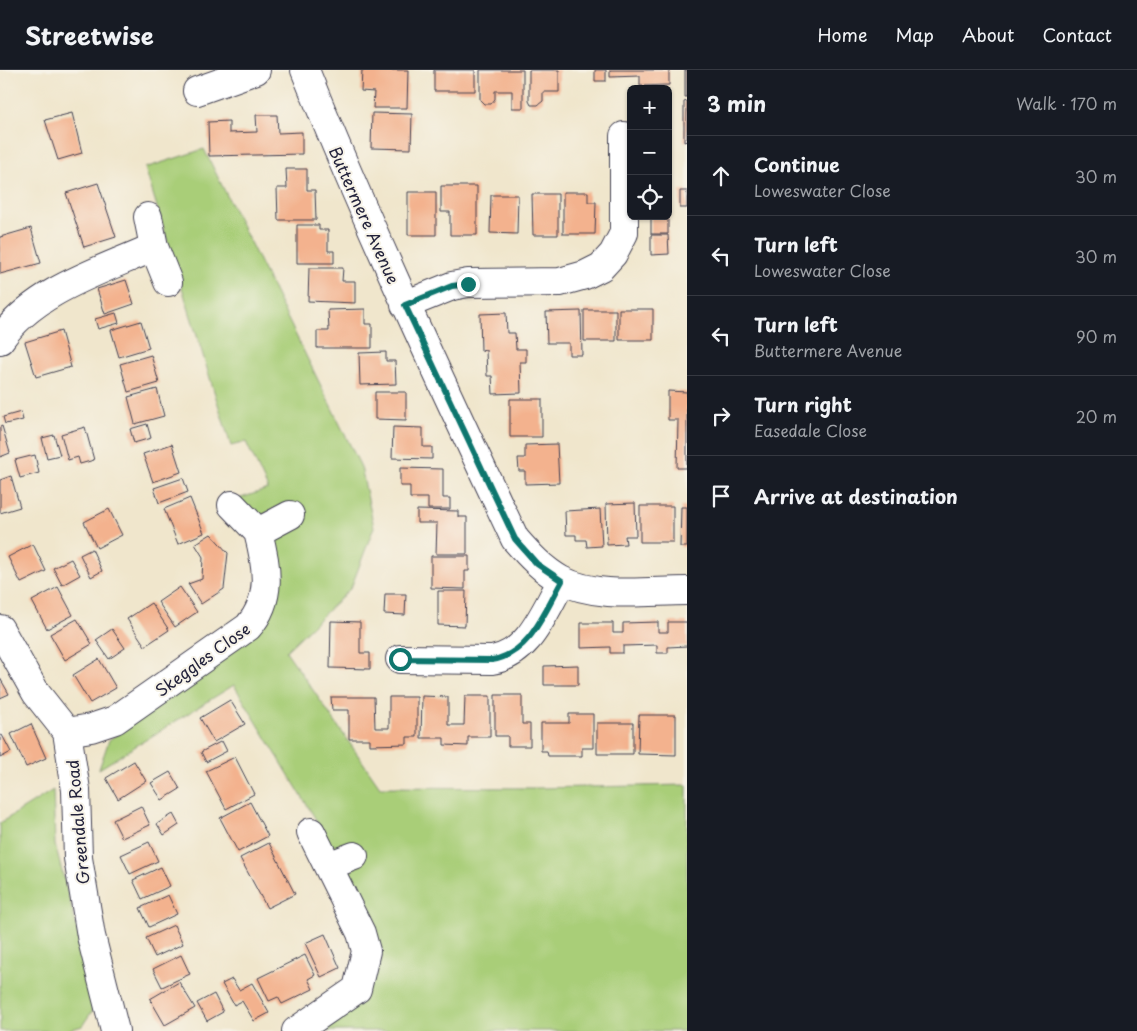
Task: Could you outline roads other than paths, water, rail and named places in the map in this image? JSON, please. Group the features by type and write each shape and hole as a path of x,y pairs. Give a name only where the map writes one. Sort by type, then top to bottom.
{"street":[{"path":"197,90 256,70"},
{"name":"Buttermere Avenue","path":"304,70 345,170 405,305 515,539 537,564 562,581 599,591 687,591"},
{"path":"405,305 452,286 560,282 584,275 601,267 612,254 624,233 624,136"},
{"path":"148,217 154,247 168,282"},
{"path":"0,340 5,332 36,304 64,288 154,247"},
{"name":"Skeggles Close","path":"67,732 91,728 115,720 248,627 260,614 266,586 265,558 258,532 232,505"},
{"path":"258,532 290,515"},
{"path":"400,659 492,660 504,658 527,642 562,581"},
{"name":"Greendale Road","path":"0,629 36,693 67,732 76,790 78,858 91,936 115,1031"},
{"path":"296,1031 357,989 366,952 361,933 311,832"},
{"path":"328,866 354,856"}]}
